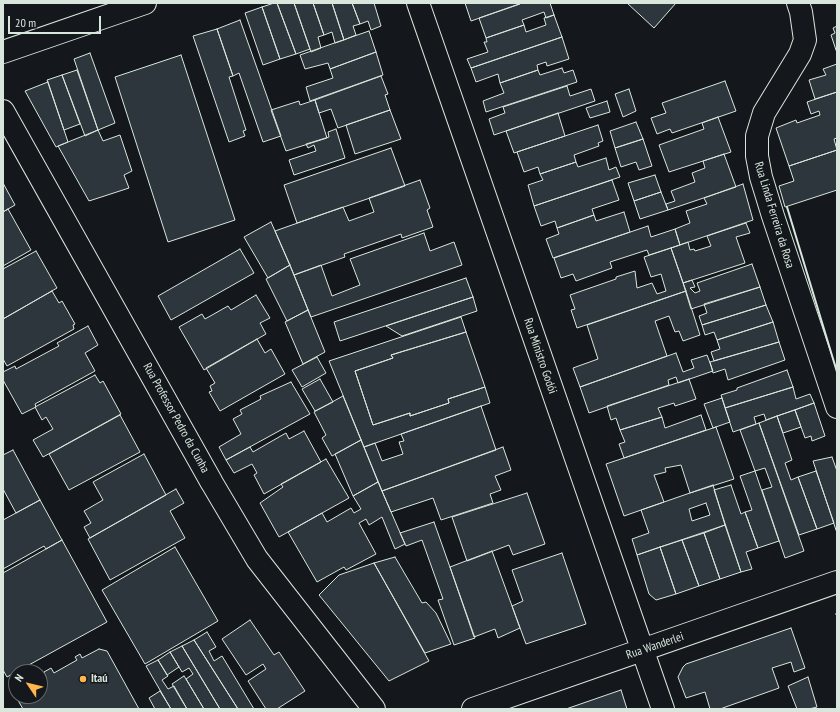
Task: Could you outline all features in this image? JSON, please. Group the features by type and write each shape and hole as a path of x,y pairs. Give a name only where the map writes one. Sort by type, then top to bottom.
{"street":[{"path":"3,52 145,3"},
{"name":"Rua Ministro Godói","path":"418,3 663,709"},
{"name":"Rua Linda Ferreira da Rosa","path":"798,3 801,12 805,40 800,54 764,113 757,136 757,156 761,177 773,216 837,407"},
{"name":"Rua Professor Pedro da Cunha","path":"3,111 212,483 258,559 314,634 374,709"},
{"name":"Rua Wanderlei","path":"473,709 837,582"}],"building":[{"path":"277,3 296,54 280,59 262,7"},
{"path":"277,3 294,3 310,49 296,54"},
{"path":"294,3 313,3 324,35 318,37 321,48 311,52"},
{"path":"313,3 332,3 344,40 335,43 332,32 324,35"},
{"path":"332,3 352,3 360,24 353,26 356,35 344,40"},
{"path":"352,3 374,3 381,26 371,30 368,21 360,24"},
{"path":"465,3 520,3 520,4 471,21"},
{"path":"522,3 550,3 554,15 546,18 544,12 522,20 524,25 486,38 479,18"},
{"path":"627,3 676,3 654,28"},
{"path":"262,7 280,59 263,65 245,13"},
{"path":"554,15 562,37 471,68 467,59 488,52 484,42 487,42 486,38 524,25 526,32 546,25 544,18"},
{"path":"240,20 281,136 263,142 239,73 233,76 217,29"},
{"path":"837,26 837,53 831,35 835,33 833,28"},
{"path":"217,29 233,76 229,77 246,130 243,131 245,136 229,142 193,36"},
{"path":"369,31 376,52 330,69 328,63 305,69 300,55"},
{"path":"562,37 569,59 547,66 546,62 537,65 538,70 500,83 498,74 476,82 471,68"},
{"path":"376,52 383,75 310,101 306,87 333,78 330,69"},
{"path":"90,53 115,123 98,130 74,59"},
{"path":"181,55 235,220 168,242 115,77"},
{"path":"837,64 837,92 815,99 809,80 826,75 823,69"},
{"path":"562,68 564,73 573,70 577,82 486,112 483,101 504,93 500,83 538,70 540,75"},
{"path":"77,70 98,130 85,136 62,75"},
{"path":"62,75 80,124 64,130 47,80"},
{"path":"381,76 388,94 385,95 390,110 338,128 331,109 319,113 315,100"},
{"path":"725,81 736,111 672,133 670,129 657,134 651,118 666,113 662,103"},
{"path":"48,82 68,142 56,147 25,91"},
{"path":"567,86 570,96 591,89 595,101 494,135 489,119 505,113 503,107"},
{"path":"629,89 636,111 623,117 615,94"},
{"path":"837,92 837,138 834,139 837,150 789,166 776,128 796,120 797,123 820,115 819,111 811,114 807,102"},
{"path":"315,100 327,138 286,151 271,110 299,101 300,105"},
{"path":"607,101 610,112 590,118 586,108"},
{"path":"390,110 401,139 355,154 346,125"},
{"path":"558,113 565,136 514,153 506,131"},
{"path":"718,117 731,152 669,172 659,145 704,129 702,123"},
{"path":"636,122 643,139 615,148 610,131"},
{"path":"598,125 603,141 598,143 599,146 574,155 576,162 540,174 538,167 524,172 517,152"},
{"path":"336,129 345,158 294,175 289,160 316,151 314,145 308,148 306,144 329,137 328,132"},
{"path":"98,130 103,141 120,135 132,171 124,175 129,188 89,201 58,146"},
{"path":"643,139 652,166 639,170 636,162 621,167 615,148"},
{"path":"391,148 405,186 297,223 284,185"},
{"path":"837,150 837,190 785,207 779,186 794,181 789,166"},
{"path":"724,154 736,187 668,210 666,204 675,201 671,191 695,182 692,173 705,168 703,161"},
{"path":"606,158 609,170 616,167 620,177 534,206 528,185 543,180 540,174 576,162 578,167"},
{"path":"655,175 661,192 634,201 628,183"},
{"path":"420,180 430,208 427,210 433,227 402,238 401,234 344,254 345,257 294,275 275,231 343,207 349,221 374,212 369,198"},
{"path":"612,180 619,200 592,209 594,215 557,228 555,221 541,226 534,206"},
{"path":"3,183 15,205 3,212"},
{"path":"743,184 753,220 680,245 675,229 690,223 686,211 707,204 704,198"},
{"path":"661,192 668,210 640,219 634,201"},
{"path":"8,209 31,250 3,266 3,212"},
{"path":"624,212 630,232 553,258 546,239 559,234 557,228 594,215 596,221"},
{"path":"271,222 290,265 268,278 244,237"},
{"path":"746,223 750,233 736,237 745,263 683,283 671,248 688,242 690,250 694,249 695,251 711,246 707,236"},
{"path":"648,226 651,237 675,229 680,245 649,255 647,250 610,262 612,268 576,281 573,274 561,278 554,258"},
{"path":"424,233 430,251 454,242 462,265 311,317 294,275 321,265 332,296 360,285 350,259"},
{"path":"671,248 686,291 577,328 571,310 575,309 570,295 635,271 637,288 652,283 657,294 666,291 661,274 651,277 644,257"},
{"path":"240,249 254,273 171,320 158,296"},
{"path":"36,251 57,288 3,319 3,269"},
{"path":"752,264 760,287 691,309 683,283 692,280 695,287 690,288 695,293 700,291 697,283"},
{"path":"290,265 308,310 287,321 266,279"},
{"path":"466,278 473,297 340,341 334,322"},
{"path":"760,287 766,305 702,325 699,316 707,313 704,304"},
{"path":"52,291 59,303 62,301 75,324 73,325 74,329 7,366 3,359 3,319"},
{"path":"686,291 700,335 683,341 679,331 675,332 669,316 655,321 667,356 580,387 573,368 598,359 587,325"},
{"path":"256,295 270,318 260,323 266,334 204,370 179,327 202,314 205,319 228,306 231,310"},
{"path":"473,297 477,311 402,336 386,326"},
{"path":"766,305 773,322 717,340 714,332 705,335 702,325"},
{"path":"308,310 325,352 303,364 285,322"},
{"path":"461,317 466,332 391,355 393,358 355,371 373,425 410,413 410,416 449,403 448,399 485,387 490,403 364,447 329,361"},
{"path":"773,322 779,342 714,361 711,352 720,349 717,340"},
{"path":"88,326 98,345 85,353 95,371 35,404 36,407 22,414 3,380 3,372 15,366 16,369 59,346 57,343"},
{"path":"466,332 485,387 448,399 449,403 410,416 410,413 373,425 355,371 393,358 391,355"},
{"path":"257,339 265,353 271,349 285,374 220,411 209,392 212,391 210,386 215,383 206,368"},
{"path":"779,342 785,360 728,380 725,369 713,373 710,362"},
{"path":"676,353 683,372 694,368 691,360 707,355 713,371 678,383 676,377 668,380 669,385 589,413 580,387"},
{"path":"317,357 326,373 302,387 292,370"},
{"path":"787,370 793,387 725,408 721,395"},
{"path":"95,375 100,383 103,381 121,414 43,457 33,440 53,429 46,417 42,420 35,407"},
{"path":"320,379 333,402 315,411 302,389"},
{"path":"689,379 696,399 675,406 674,403 658,408 662,417 620,430 616,418 611,420 607,406"},
{"path":"291,382 310,414 226,460 219,447 241,434 233,419 242,414 240,410 261,399 260,396"},
{"path":"793,387 796,399 810,394 814,403 766,420 764,414 754,417 756,424 733,432 725,408"},
{"path":"343,396 361,440 332,456 322,438 326,435 314,412"},
{"path":"722,398 730,422 713,428 704,404"},
{"path":"814,403 825,436 812,441 811,436 805,438 795,410"},
{"path":"481,406 496,450 382,491 364,447 375,443 382,461 403,454 399,442 404,441 401,434"},
{"path":"795,410 801,427 783,433 777,416"},
{"path":"120,415 140,452 69,490 49,454"},
{"path":"701,415 706,430 624,458 619,444 625,442 620,430 662,417 665,428"},
{"path":"777,416 792,460 785,463 791,480 798,477 817,529 799,535 759,423"},
{"path":"759,423 804,551 785,558 762,490 772,487 765,468 755,471 740,430"},
{"path":"716,427 734,479 690,493 681,465 665,468 666,472 654,475 664,502 624,516 606,464"},
{"path":"304,431 321,462 264,494 254,475 257,473 252,464 234,473 226,460 250,447 253,452 286,433 289,439"},
{"path":"361,440 378,482 353,496 335,454"},
{"path":"503,447 511,470 495,476 501,490 490,494 493,503 441,520 433,498 391,512 382,491"},
{"path":"13,450 40,500 16,513 3,489 3,455"},
{"path":"144,454 166,495 90,538 84,527 91,523 84,511 103,500 93,482"},
{"path":"832,457 837,471 837,533 813,461"},
{"path":"326,459 349,498 279,537 260,503 283,487 281,484"},
{"path":"755,471 779,541 758,548 745,512 752,510 740,476"},
{"path":"816,471 834,523 817,529 798,477"},
{"path":"378,482 405,544 395,549 382,517 369,525 366,519 359,523 376,554 346,570 344,567 317,582 288,532 322,513 327,522 351,508 354,513 361,509 353,496"},
{"path":"713,485 725,525 637,555 632,539 649,533 641,510","holes":["706,503 710,515 692,521 689,509"]},
{"path":"731,485 741,514 745,512 758,548 746,552 752,569 741,572 714,490"},
{"path":"176,489 184,503 170,511 185,538 110,580 88,539"},
{"path":"527,493 545,544 513,555 509,545 467,561 452,517"},
{"path":"40,500 62,540 46,549 44,546 3,569 3,520"},
{"path":"434,522 475,638 454,645 438,600 443,599 422,540 406,546 400,533"},
{"path":"725,525 741,572 720,579 704,533"},
{"path":"704,533 720,579 699,586 682,540"},
{"path":"62,540 107,622 31,664 8,664 7,677 3,670 3,573"},
{"path":"682,540 699,586 676,594 660,547"},
{"path":"175,547 218,621 145,664 102,590"},
{"path":"660,547 676,594 656,600 649,594 637,555"},
{"path":"492,551 520,628 498,638 495,629 474,637 450,567"},
{"path":"562,553 586,624 526,644 512,606 523,601 512,570"},
{"path":"395,557 422,603 426,602 436,613 451,644 425,653 374,563"},
{"path":"374,563 429,661 389,681 319,595 339,575"},
{"path":"250,620 274,655 279,652 305,691 277,709 266,709 248,681 266,669 263,664 246,675 222,639"},
{"path":"791,628 805,668 794,672 791,662 772,668 779,688 720,709 710,709 705,692 686,698 678,677 686,664"},
{"path":"207,632 216,647 209,651 214,661 222,656 254,709 238,709 194,640"},
{"path":"194,640 238,709 220,709 182,646"},
{"path":"182,646 220,709 204,709 186,679 193,674 189,668 182,672 170,652"},
{"name":"Itaú","path":"99,649 107,651 139,709 23,709 20,704 48,704 48,670 51,668 54,673 77,660 75,657 80,654 82,658"},
{"path":"170,652 179,667 167,675 158,660"},
{"path":"158,660 168,676 162,680 168,689 174,686 187,709 171,709 146,666"},
{"path":"184,676 204,709 187,709 172,684"},
{"path":"808,677 817,707 797,709 788,686"},
{"path":"621,690 627,709 566,709"},
{"path":"160,691 171,709 155,709 149,698"}],"wall":[{"path":"787,207 837,372"}],"place":[{"name":"Itaú","path":"83,679"}]}
